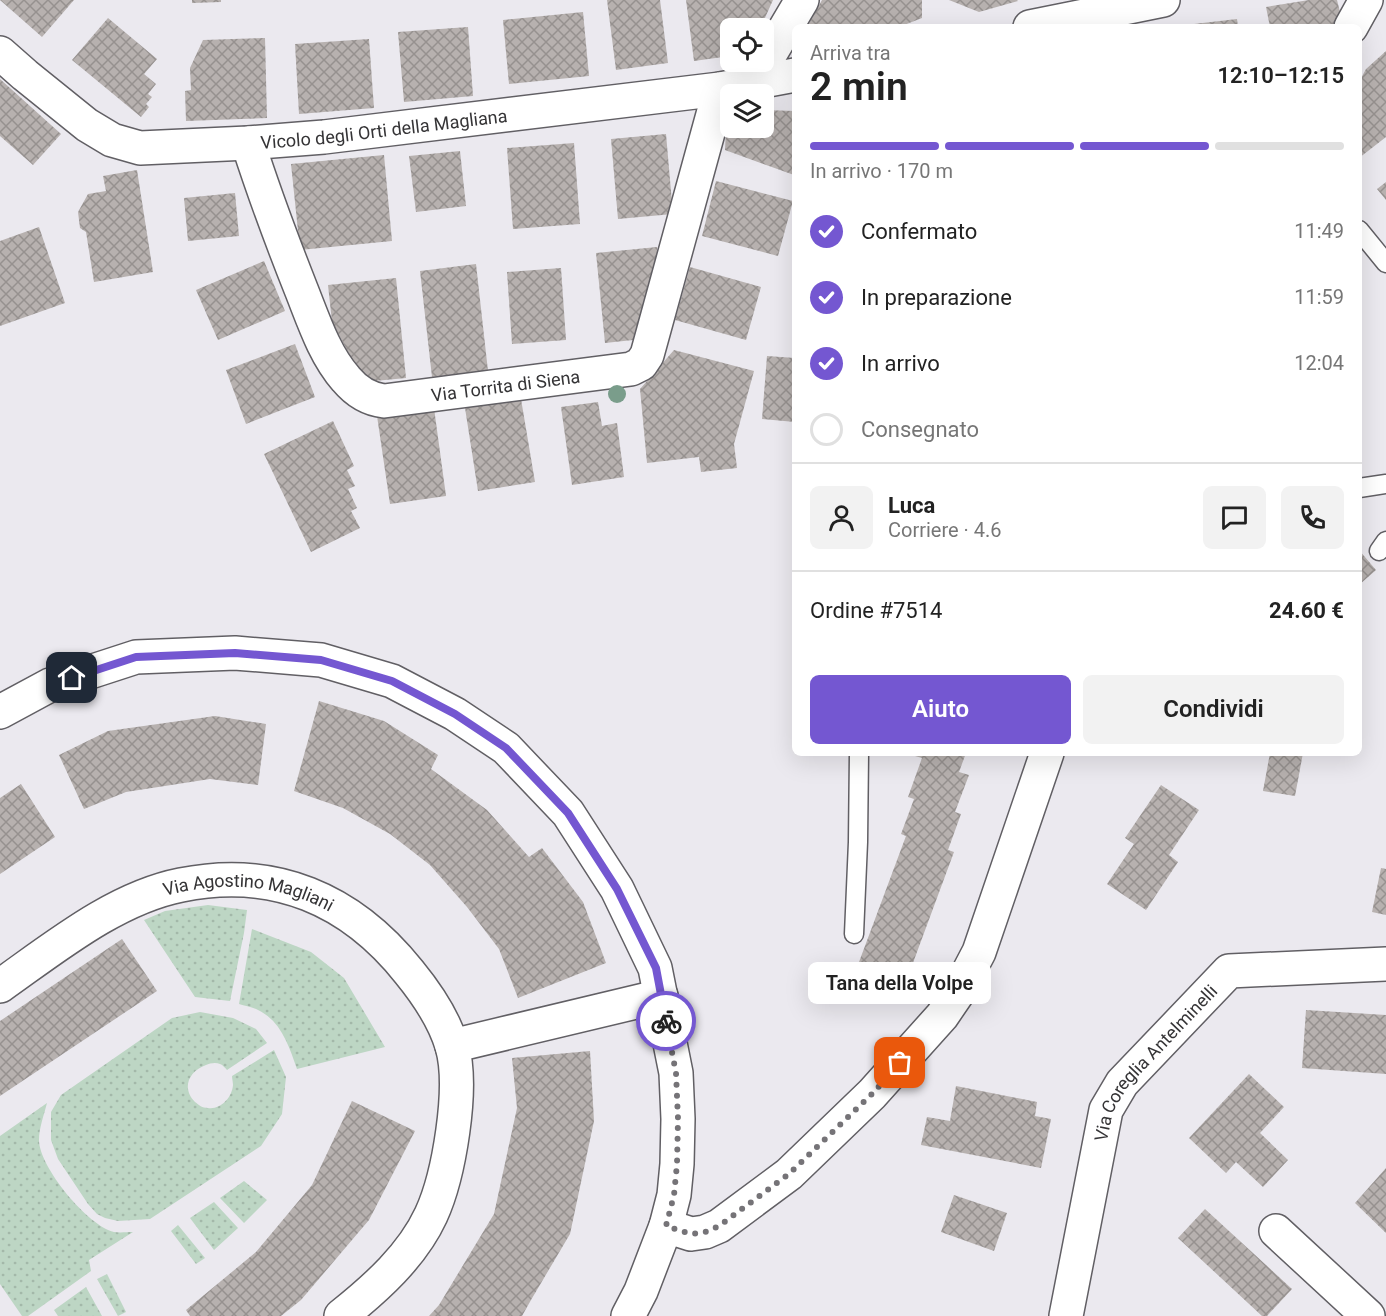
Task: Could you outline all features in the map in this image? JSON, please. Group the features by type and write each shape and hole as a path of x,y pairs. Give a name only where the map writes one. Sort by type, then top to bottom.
{"street":[{"path":"760,82 770,54 802,0"},
{"path":"1045,24 1163,0"},
{"path":"1353,24 1366,0"},
{"path":"1383,0 1386,10"},
{"name":"Vicolo degli Orti della Magliana","path":"0,52 87,126 112,140 140,147 248,143 324,137 720,89"},
{"name":"Vicolo degli Orti della Magliana","path":"749,84 792,76"},
{"name":"Via Torrita di Siena","path":"248,143 272,215 327,350 353,387 373,399 384,401 631,369 641,364 647,355 720,89"},
{"path":"0,712 50,685 136,657 235,653 321,660 392,681 455,714 506,748 568,813 617,889 656,968 676,1073 678,1119 676,1174 674,1195 666,1226 641,1291 628,1316"},
{"path":"666,1226 691,1234 705,1232 719,1226 789,1174 872,1094 942,1016 957,994 979,952 1046,756"},
{"name":"Via Agostino Magliani","path":"0,986 75,934 114,911 146,896 196,882 231,879 285,886 350,914 389,947 419,984 437,1013 452,1046 456,1074 452,1142 437,1201 425,1227 405,1256 381,1281 341,1316"},
{"name":"Via Coreglia Antelminelli","path":"1066,1316 1106,1110 1122,1083 1229,971 1386,964"},
{"path":"452,1046 661,996"},
{"path":"1276,1231 1368,1316"}],"lane":[{"path":"1362,234 1386,262"},
{"path":"1362,488 1386,484"},
{"path":"854,934 859,756"}],"green space":[{"path":"208,905 247,910 230,1001 195,997 144,920 165,911"},
{"path":"252,929 311,952 344,978 385,1047 297,1069 283,1035 273,1021 258,1010 239,1004"},
{"path":"200,1012 233,1018 256,1029 267,1043 227,1070 221,1064 215,1063 195,1071 189,1080 188,1091 195,1102 206,1108 221,1105 228,1099 232,1090 232,1076 274,1050 286,1077 282,1114 261,1146 150,1219 118,1221 105,1218 97,1214 88,1204 58,1159 51,1140 51,1112 61,1095 172,1018"},
{"path":"47,1103 39,1140 47,1165 56,1179 91,1219 114,1232 133,1232 89,1260 91,1271 28,1316 22,1316 0,1284 0,1136"},
{"path":"244,1181 267,1200 244,1223 220,1198"},
{"path":"214,1202 238,1228 214,1250 190,1218"},
{"path":"178,1225 205,1258 196,1264 171,1231"},
{"path":"107,1274 126,1312 118,1316 97,1279"},
{"path":"86,1287 102,1316 58,1316 54,1310"}],"building":[{"path":"0,0 74,0 42,37"},
{"path":"192,0 221,0 221,2 192,3"},
{"path":"607,0 660,0 668,63 616,70"},
{"path":"686,0 773,0 765,18 720,18 720,57 694,61"},
{"path":"822,0 922,0 922,18 907,24 809,24"},
{"path":"949,0 1017,0 1018,1 979,12"},
{"path":"1309,0 1337,0 1340,12 1334,24 1269,24 1266,7"},
{"path":"583,12 589,76 509,84 503,20"},
{"path":"108,18 157,59 144,74 156,84 148,94 152,97 146,104 149,107 141,117 72,60"},
{"path":"1237,19 1238,24 1194,24"},
{"path":"468,27 473,96 404,102 398,32"},
{"path":"265,38 267,118 186,121 185,91 191,90 190,68 203,40"},
{"path":"369,39 374,108 299,114 295,44"},
{"path":"1386,51 1386,137 1362,156 1362,76 1366,69"},
{"path":"0,79 61,134 33,165 0,136"},
{"path":"774,110 792,111 792,174 725,150 726,138 774,138"},
{"path":"666,134 673,214 618,219 611,139"},
{"path":"574,143 580,224 513,229 507,148"},
{"path":"460,151 466,206 416,212 409,156"},
{"path":"384,155 392,241 300,250 291,164"},
{"path":"137,170 153,272 94,282 86,232 80,228 78,212 88,194 106,191 103,176"},
{"path":"716,181 792,201 778,256 702,236"},
{"path":"1386,182 1386,200 1377,189"},
{"path":"235,193 239,236 188,241 184,198"},
{"path":"39,227 65,303 0,326 0,241"},
{"path":"657,247 660,268 633,340 605,343 596,253"},
{"path":"264,261 285,311 218,340 196,290"},
{"path":"476,264 488,371 432,377 420,271"},
{"path":"690,267 761,287 746,340 675,320"},
{"path":"561,268 566,340 512,344 507,272"},
{"path":"396,278 406,378 364,382 332,322 328,285"},
{"path":"295,344 315,397 246,424 226,370"},
{"path":"674,350 754,371 734,444 737,468 701,472 699,457 647,463 640,389"},
{"path":"767,356 792,358 792,422 762,419"},
{"path":"521,399 535,482 478,491 465,408"},
{"path":"598,402 602,426 617,423 624,477 572,485 561,407"},
{"path":"434,408 446,496 390,504 377,416"},
{"path":"333,421 354,466 347,470 355,486 348,489 357,508 351,511 360,528 311,552 264,454"},
{"path":"1362,554 1376,570 1362,582"},
{"path":"319,701 384,721 438,755 431,769 487,810 529,857 542,848 583,902 606,963 518,998 499,949 467,907 430,865 390,834 343,808 294,791"},
{"path":"215,716 266,724 258,785 210,779 126,792 84,809 59,755 108,731"},
{"path":"915,756 965,756 959,772 969,775 955,812 961,814 948,850 954,852 907,979 859,962 906,836 901,834 914,799 908,797 922,758"},
{"path":"1269,756 1302,756 1295,796 1263,791"},
{"path":"21,784 55,837 0,874 0,798"},
{"path":"1161,785 1199,810 1169,855 1178,862 1146,910 1107,884 1134,844 1125,838"},
{"path":"1381,868 1386,869 1386,915 1372,912"},
{"path":"122,939 157,991 0,1096 0,1021"},
{"path":"1306,1010 1386,1015 1386,1074 1302,1068"},
{"path":"590,1051 594,1121 570,1234 522,1316 429,1316 439,1305 494,1214 517,1108 512,1058"},
{"path":"1249,1074 1284,1107 1260,1133 1288,1160 1263,1187 1236,1162 1226,1173 1189,1138"},
{"path":"956,1086 1037,1102 1035,1116 1051,1119 1041,1168 921,1145 927,1117 950,1121"},
{"path":"352,1101 415,1131 369,1220 301,1300 281,1316 190,1316 186,1310 256,1252 312,1185"},
{"path":"1386,1168 1386,1233 1355,1203"},
{"path":"954,1195 1007,1213 994,1251 941,1232"},
{"path":"1205,1209 1292,1289 1267,1316 1262,1316 1178,1238"}],"way so far":[{"path":"666,1021 676,1073 678,1119 674,1195 666,1226 691,1234 705,1232 719,1226 789,1174 872,1094 900,1063"}],"place":[{"name":"Tana della Volpe","path":"900,1063"}],"route":[{"path":"72,678 136,657 235,653 321,660 392,681 455,714 506,748 568,813 617,889 656,968 666,1021"}]}
